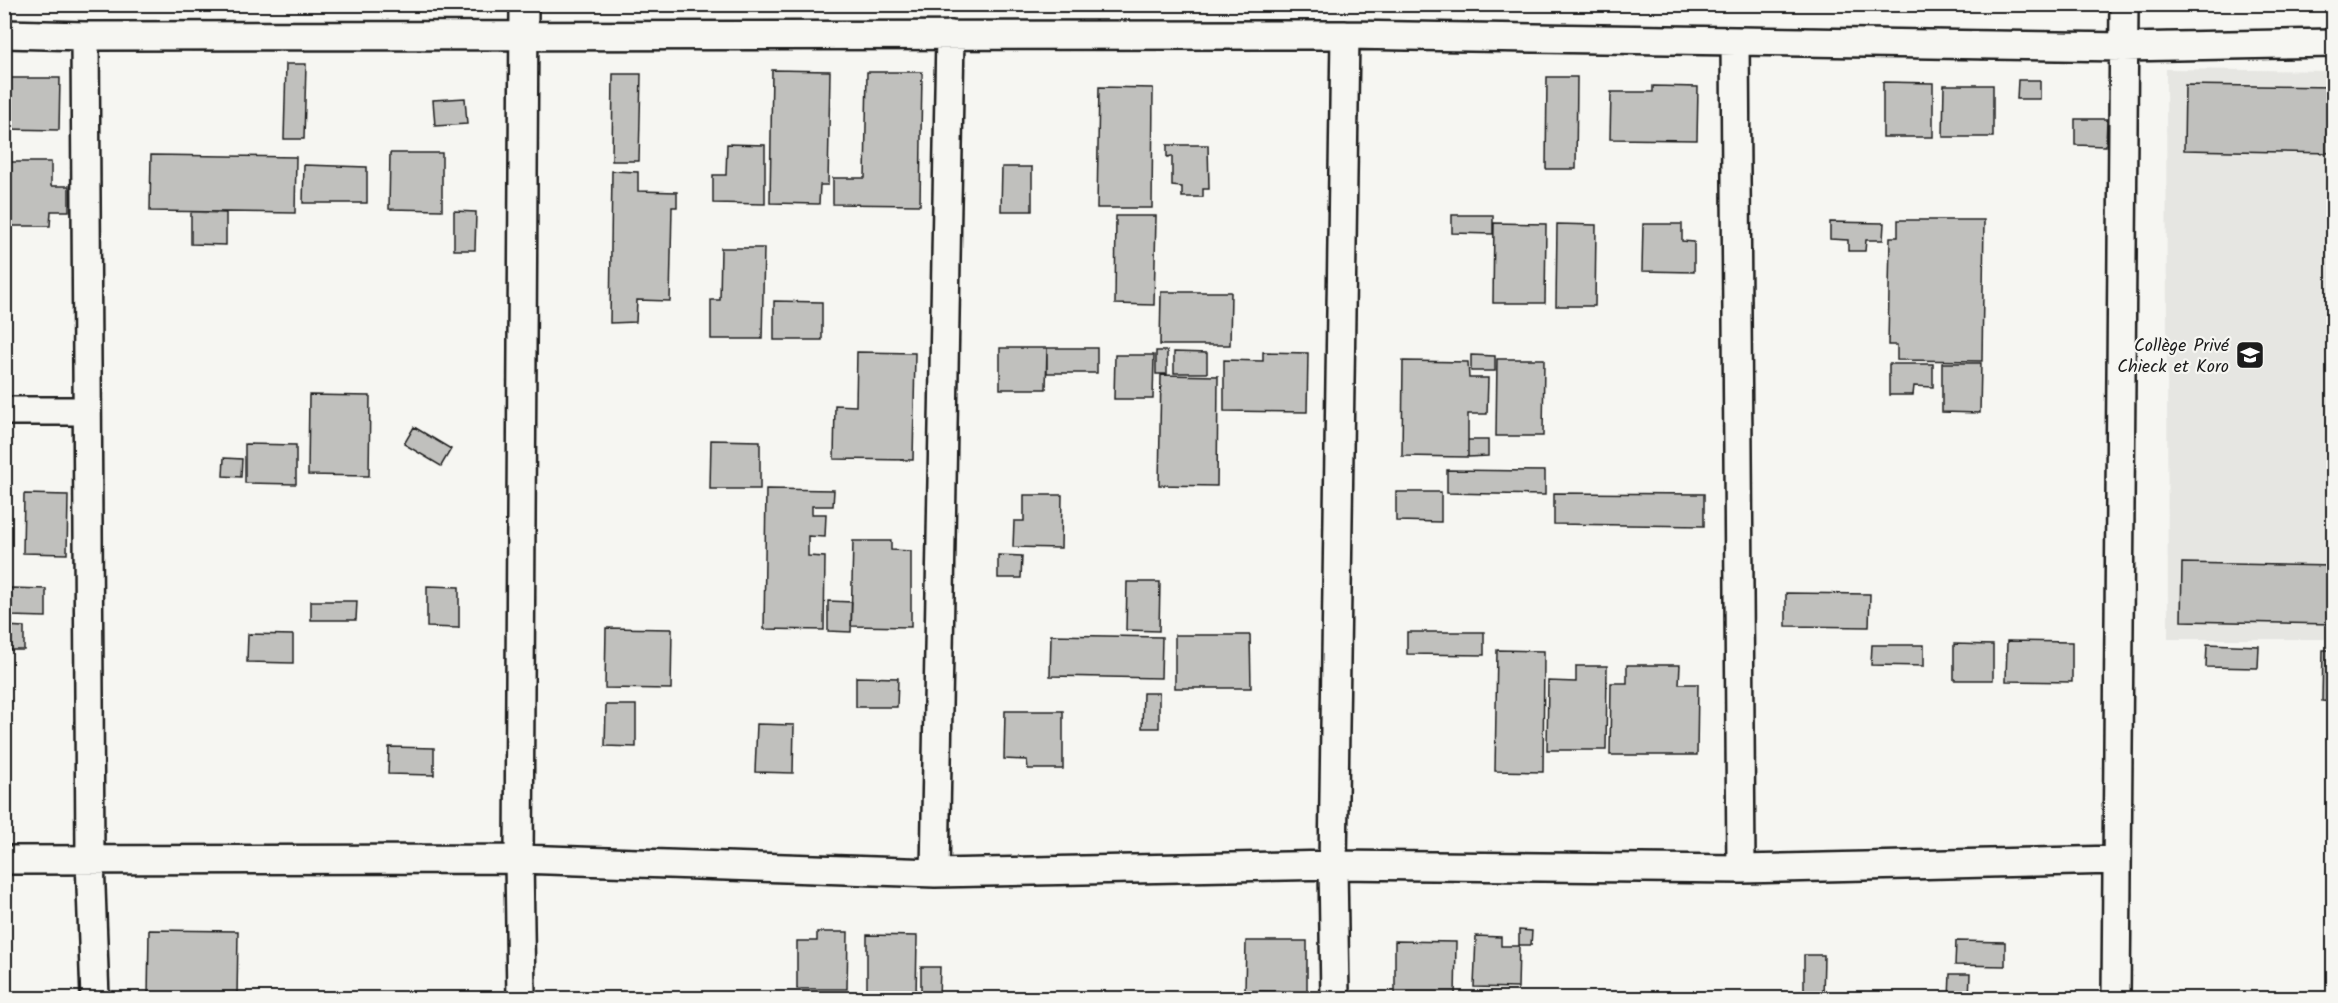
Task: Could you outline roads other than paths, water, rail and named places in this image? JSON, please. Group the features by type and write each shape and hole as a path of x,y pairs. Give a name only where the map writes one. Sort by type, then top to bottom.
{"street":[{"path":"521,999 519,859 524,4"},
{"path":"2116,999 2124,4"},
{"path":"4,34 85,36 1345,35 2124,47 2334,43"},
{"path":"935,873 950,35"},
{"path":"1335,999 1333,866 1345,35"},
{"path":"85,36 90,860 95,999"},
{"path":"1735,41 1742,869"},
{"path":"4,411 87,411"},
{"path":"4,860 519,859 935,873 1333,866 1742,869 2116,860"}],"place":[{"name":"Collège Privé Chieck et Koro","path":"2250,355"}]}
